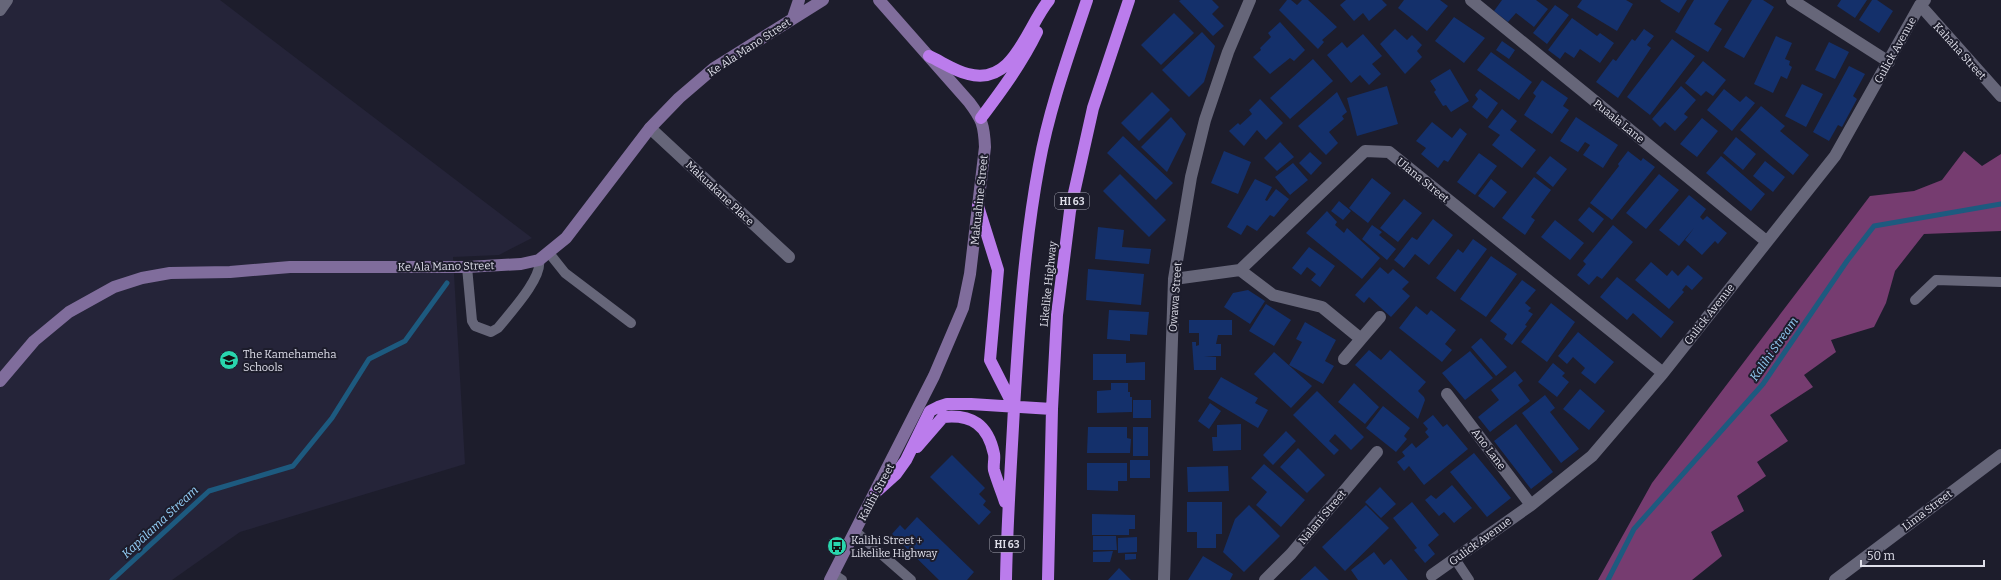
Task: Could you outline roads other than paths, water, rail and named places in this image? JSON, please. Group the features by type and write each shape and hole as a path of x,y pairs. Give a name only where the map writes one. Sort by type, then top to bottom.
{"highway":[{"path":"929,56 967,74 982,76 998,72 1012,60 1049,0"},
{"path":"981,118 1026,55 1052,0"},
{"name":"HI 63","path":"1006,580 1007,508 1019,314 1024,264 1039,164 1052,112 1087,0"},
{"name":"Likelike Highway","path":"1048,580 1052,409 1057,315 1070,211 1093,108 1129,0"},
{"path":"978,206 998,270 990,360 1014,408"},
{"path":"906,460 930,412 938,407 947,404 965,404 1052,409"},
{"path":"876,492 896,474 943,417 957,415 967,417 981,427 990,443 994,456 994,468 1007,508"}],"street":[{"path":"0,10 7,0"},
{"path":"793,18 799,0"},
{"name":"Ke Ala Mano Street","path":"0,382 34,341 69,312 114,287 142,278 170,273 230,272 290,267 467,266 521,264 538,260 549,253 566,238 650,128 679,98 714,68 823,0"},
{"path":"879,0 929,56 981,118"},
{"name":"Owawa Street","path":"1164,580 1174,279 1191,177 1205,120 1228,52 1250,0"},
{"name":"Puaala Lane","path":"1471,0 1766,241"},
{"path":"1792,0 1889,62"},
{"name":"Gulick Avenue","path":"1432,575 1531,505 1592,456 1663,373 1766,241 1835,156 1922,3"},
{"name":"Kahaha Street","path":"1922,3 2001,96"},
{"name":"Makuahine Street","path":"910,425 934,376 963,308 970,274 985,147 981,118"},
{"name":"Makuakane Place","path":"650,128 789,257"},
{"name":"Ulana Street","path":"1240,270 1364,151 1389,152 1663,373"},
{"path":"1174,279 1240,270 1274,295 1322,307 1361,339"},
{"path":"1344,360 1380,317"},
{"name":"Ano Lane","path":"1448,394 1531,505"},
{"name":"Kalihi Street","path":"835,578 855,530 910,425"},
{"name":"Nalani Street","path":"1264,580 1291,554 1377,452"},
{"name":"Lima Street","path":"1835,580 2001,455"}],"lane":[{"path":"549,253 565,273 631,323"},
{"path":"467,266 472,321 475,326 491,332 498,328 530,285 539,268 538,260"},
{"path":"1915,300 1936,280 2001,282"},
{"path":"855,530 911,580"},
{"path":"1455,559 1469,580"}],"waterway":[{"name":"Kalihi Stream","path":"1608,580 1634,529 1763,384 1847,261 1874,226 2001,204"},
{"name":"Kapālama Stream","path":"112,580 209,491 293,466 332,418 369,359 405,341 447,283"}],"place":[{"name":"The Kamehameha Schools","path":"229,360"},
{"name":"Kalihi Street + Likelike Highway","path":"837,546"}]}
